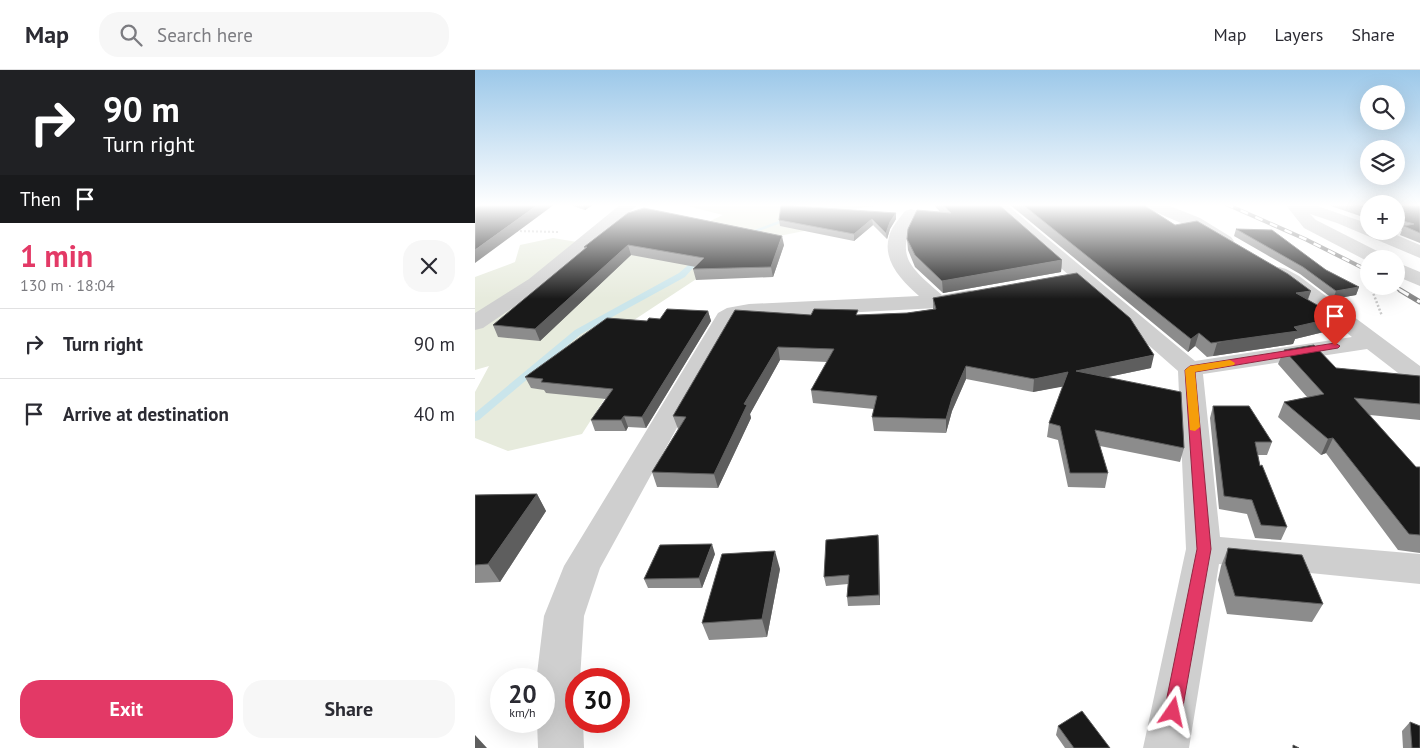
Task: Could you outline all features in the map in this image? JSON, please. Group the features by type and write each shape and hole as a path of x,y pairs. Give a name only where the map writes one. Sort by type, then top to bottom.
{"street":[{"path":"475,323 536,283 593,236"},
{"path":"898,236 899,260 905,272 937,302"},
{"path":"1033,236 1190,370 1204,549 1166,748"},
{"path":"1217,236 1292,280 1420,378"},
{"path":"1333,236 1361,250"},
{"path":"1391,240 1420,252"},
{"path":"1406,268 1420,280"},
{"path":"1052,281 1080,276"},
{"path":"561,748 557,674 564,616 582,566 726,318 735,313 749,311 937,302 995,292"},
{"path":"1190,370 1371,341"},
{"path":"1204,549 1420,568"}],"shaded area":[{"path":"631,236 781,236 774,237 713,268 634,320 607,395 582,434 508,451 475,438 475,392 489,366 475,370 475,277 515,262 520,245 553,238 577,242"}],"building":[{"path":"475,236 495,236 475,250"},
{"path":"599,236 782,236 771,267 693,269 704,258 628,245 535,329 493,325 587,247 584,247"},
{"path":"907,236 1034,236 1062,260 942,281 915,255 907,239"},
{"path":"1062,236 1222,236 1288,274 1311,291 1296,293 1338,317 1294,327 1298,331 1211,343 1199,333 1191,339"},
{"path":"1248,236 1280,236 1326,270 1359,287 1336,291 1303,267"},
{"path":"1077,273 1130,318 1154,355 1076,371 1181,392 1184,448 1095,430 1108,473 1070,473 1060,426 1049,423 1068,372 1034,379 966,366 952,398 946,419 872,417 877,396 811,390 834,349 778,347 744,404 747,405 714,474 652,472 686,417 673,416 735,310 811,315 814,309 858,310 856,315 907,313 936,309 933,298"},
{"path":"667,309 708,311 642,417 624,416 621,420 591,420 613,389 541,382 543,379 525,377 607,318 647,321 649,318 660,319"},
{"path":"1314,345 1336,368 1420,376 1420,404 1354,398 1416,467 1420,467 1420,535 1409,534 1333,438 1328,439 1284,402 1324,394 1284,350"},
{"path":"1213,406 1249,406 1272,442 1255,442 1260,466 1262,465 1287,527 1261,525 1252,500 1224,496"},
{"path":"537,494 488,564 475,565 475,495"},
{"path":"878,535 879,595 847,597 849,575 824,577 826,540"},
{"path":"712,544 699,578 644,579 660,545"},
{"path":"1228,548 1302,555 1323,604 1235,596 1225,563"},
{"path":"775,551 762,619 702,623 722,554"},
{"path":"1082,711 1110,748 1074,748 1058,726"},
{"path":"1410,722 1420,726 1420,748 1412,748"}],"waterway":[{"path":"475,418 578,332 682,275 700,257"}],"railway":[{"path":"1297,236 1360,266"},
{"path":"1405,293 1420,302"}],"slow traffic":[{"path":"1195,427 1190,370 1230,363"}],"route":[{"path":"1173,712 1204,549 1190,370 1335,346"}]}
